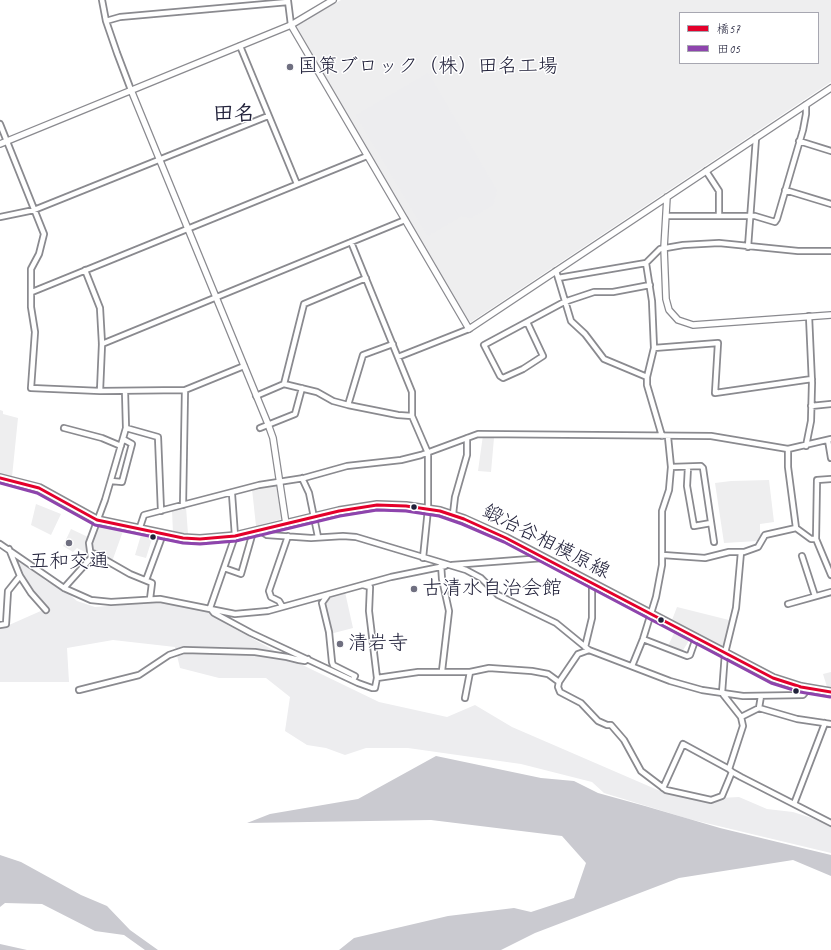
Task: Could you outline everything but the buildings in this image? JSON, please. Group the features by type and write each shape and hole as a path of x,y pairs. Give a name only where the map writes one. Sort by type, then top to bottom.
{"main road":[{"name":"鍛冶谷相模原線","path":"0,478 39,488 97,520 139,530 200,539 235,536 312,517 377,505 400,505 453,514 477,524 544,558 773,678 808,689 831,692"}],"street":[{"path":"102,0 106,21 131,90 273,438 286,524"},
{"path":"0,144 291,25 323,3 333,0"},
{"path":"106,21 120,17 288,1 291,25 469,329"},
{"path":"240,46 297,184"},
{"path":"398,357 469,329 831,88"},
{"path":"666,216 755,216 775,222 799,141 806,114 806,105"},
{"path":"0,217 34,210 268,116"},
{"path":"0,124 44,234 39,254 32,265 31,307 35,332 31,388 100,392 185,390 244,366"},
{"path":"748,247 756,138"},
{"path":"799,141 831,151"},
{"path":"32,292 367,156"},
{"path":"706,171 719,191 718,216"},
{"path":"785,190 831,204"},
{"path":"667,197 664,248 666,299 669,310 678,320 685,324 693,325 809,316 831,316"},
{"path":"102,344 405,220"},
{"path":"351,242 412,392 412,416 428,453 428,509 423,558"},
{"path":"558,278 646,263 664,248 699,243 816,252 831,251"},
{"path":"646,263 650,285 654,348 647,377 647,385 662,436"},
{"path":"85,270 100,308 102,344 100,392"},
{"path":"556,271 564,302 571,321 585,334 604,359 647,377"},
{"path":"284,384 304,304 366,278"},
{"path":"527,322 543,356 523,369 503,378 493,365 484,345 564,302 594,292 612,292 650,285"},
{"path":"806,446 810,421 812,380 809,316"},
{"path":"348,405 363,355 392,344"},
{"path":"654,348 718,344 715,393 812,380"},
{"path":"256,396 284,384 317,392 333,401 348,405 398,415 412,416"},
{"path":"260,428 295,414 302,388"},
{"path":"183,504 185,390"},
{"path":"64,588 91,558 92,553 89,542 111,481 126,428 125,391"},
{"path":"811,406 831,404"},
{"path":"64,428 102,438 121,446"},
{"path":"126,428 158,437 161,511"},
{"path":"139,530 144,515 183,504 232,494 259,485 302,478 348,466 407,459 428,453 478,434 724,438 788,449 830,440 831,458"},
{"path":"632,666 643,639 656,597 663,555 662,511 668,496 671,467 668,436"},
{"path":"453,514 455,497 467,455 467,438"},
{"path":"111,481 122,482 132,444 123,439"},
{"path":"788,449 788,467 796,528 811,539 816,539"},
{"path":"671,467 701,466 703,468 714,542"},
{"path":"688,467 687,486 694,526 711,523"},
{"path":"302,478 309,493 312,517 318,537"},
{"path":"831,480 817,480 816,539 831,575"},
{"path":"210,608 235,536 232,494"},
{"path":"663,555 705,558 729,552 741,552 758,547 765,535 796,528"},
{"path":"224,568 242,574 256,531 267,535 356,537 441,565"},
{"path":"146,580 163,534"},
{"path":"282,606 279,601 271,597 269,591 288,536"},
{"path":"0,544 64,588 81,596 102,602 160,599 235,614 268,611 315,597 327,596 362,585 441,565 544,558"},
{"path":"9,549 20,576 31,593 46,610"},
{"path":"592,584 592,618 587,648 578,654 559,682 558,687 560,692 581,703 598,721 607,726 611,725 624,740 641,771 663,788 680,794 711,800 722,796 744,726 741,717 722,693 725,653 737,600 741,552"},
{"path":"92,553 153,585 150,599"},
{"path":"802,556 815,596"},
{"path":"441,565 449,610 442,671"},
{"path":"450,565 476,574 496,593 556,623 587,648 670,681 722,693 743,696 802,695 808,689"},
{"path":"0,625 6,624 8,591 20,576"},
{"path":"210,608 214,613 251,633 353,680 375,688 377,678 369,611 370,587 362,585"},
{"path":"788,604 831,592"},
{"path":"327,596 322,603 329,632 332,662 333,665 355,676 353,680"},
{"path":"643,639 687,656 690,655 696,638"},
{"path":"79,690 139,675 170,655 184,650 255,652 305,661 308,659"},
{"path":"377,678 418,672 470,672 490,668 532,671 552,675 559,682"},
{"path":"465,698 470,672"},
{"path":"759,708 761,696"},
{"path":"741,717 759,708 798,719 831,724"},
{"path":"794,804 825,723"},
{"path":"663,788 683,744 831,823"}],"shaded area":[{"path":"341,0 831,0 831,82 471,322 468,320 429,257 296,29 297,25"},
{"path":"428,73 497,191 493,205 471,218 462,216 428,236 356,115"},
{"path":"0,410 3,411 3,414 18,418 12,477 0,474"},
{"path":"483,435 492,435 494,438 491,472 478,471"},
{"path":"769,480 774,522 760,524 760,533 762,535 758,541 724,543 715,483"},
{"path":"276,485 282,519 256,526 252,489"},
{"path":"36,504 61,514 51,535 31,525"},
{"path":"186,507 188,534 173,533 172,510"},
{"path":"99,525 123,531 113,559 110,560 93,550 92,541 97,526"},
{"path":"71,529 88,537 87,553 77,548 73,552 63,546"},
{"path":"141,535 152,539 146,558 135,555"},
{"path":"16,556 46,581 63,589 77,601 95,607 135,604 152,600 209,610 226,624 286,657 379,702 447,717 475,705 512,727 667,794 671,793 711,802 720,798 739,797 767,809 793,812 821,821 831,827 831,853 689,819 604,793 592,782 521,764 408,748 366,748 345,755 326,748 307,745 285,731 290,697 266,678 219,678 180,668 175,647 113,640 67,648 69,682 0,682 0,629 43,610 27,588"},
{"path":"345,592 353,628 330,634 323,605 330,596"},
{"path":"677,607 729,620 730,622 725,646 723,647 672,620"},
{"path":"675,631 690,639 682,652 668,646"},
{"path":"831,672 831,687 827,687 823,674"},
{"path":"436,756 541,778 574,781 598,793 720,828 831,855 831,876 793,860 679,878 535,933 501,950 339,950 354,938 448,916 514,908 531,912 574,898 586,863 562,836 431,820 247,823 270,814 358,799"},
{"path":"0,855 21,862 81,895 107,906 130,930 158,950 145,950 124,935 95,931 42,904 5,903 0,907"},
{"path":"0,944 27,950 0,950"}],"transit line":[{"name":"橋57","path":"0,478 39,488 97,520 183,538 200,539 235,536 339,511 377,505 406,506 440,511 464,519 506,538 773,678 801,687 831,692"},
{"name":"田05","path":"0,483 37,493 95,525 183,543 200,544 236,541 340,516 377,510 406,511 439,516 504,542 771,683 800,692 830,697"}],"place":[{"name":"国策ブロック（株）田名工場","path":"290,67"},
{"name":"五和交通","path":"69,543"},
{"name":"古清水自治会館","path":"414,589"},
{"name":"清岩寺","path":"340,644"}],"district":[{"name":"田名","path":"234,114"}]}
